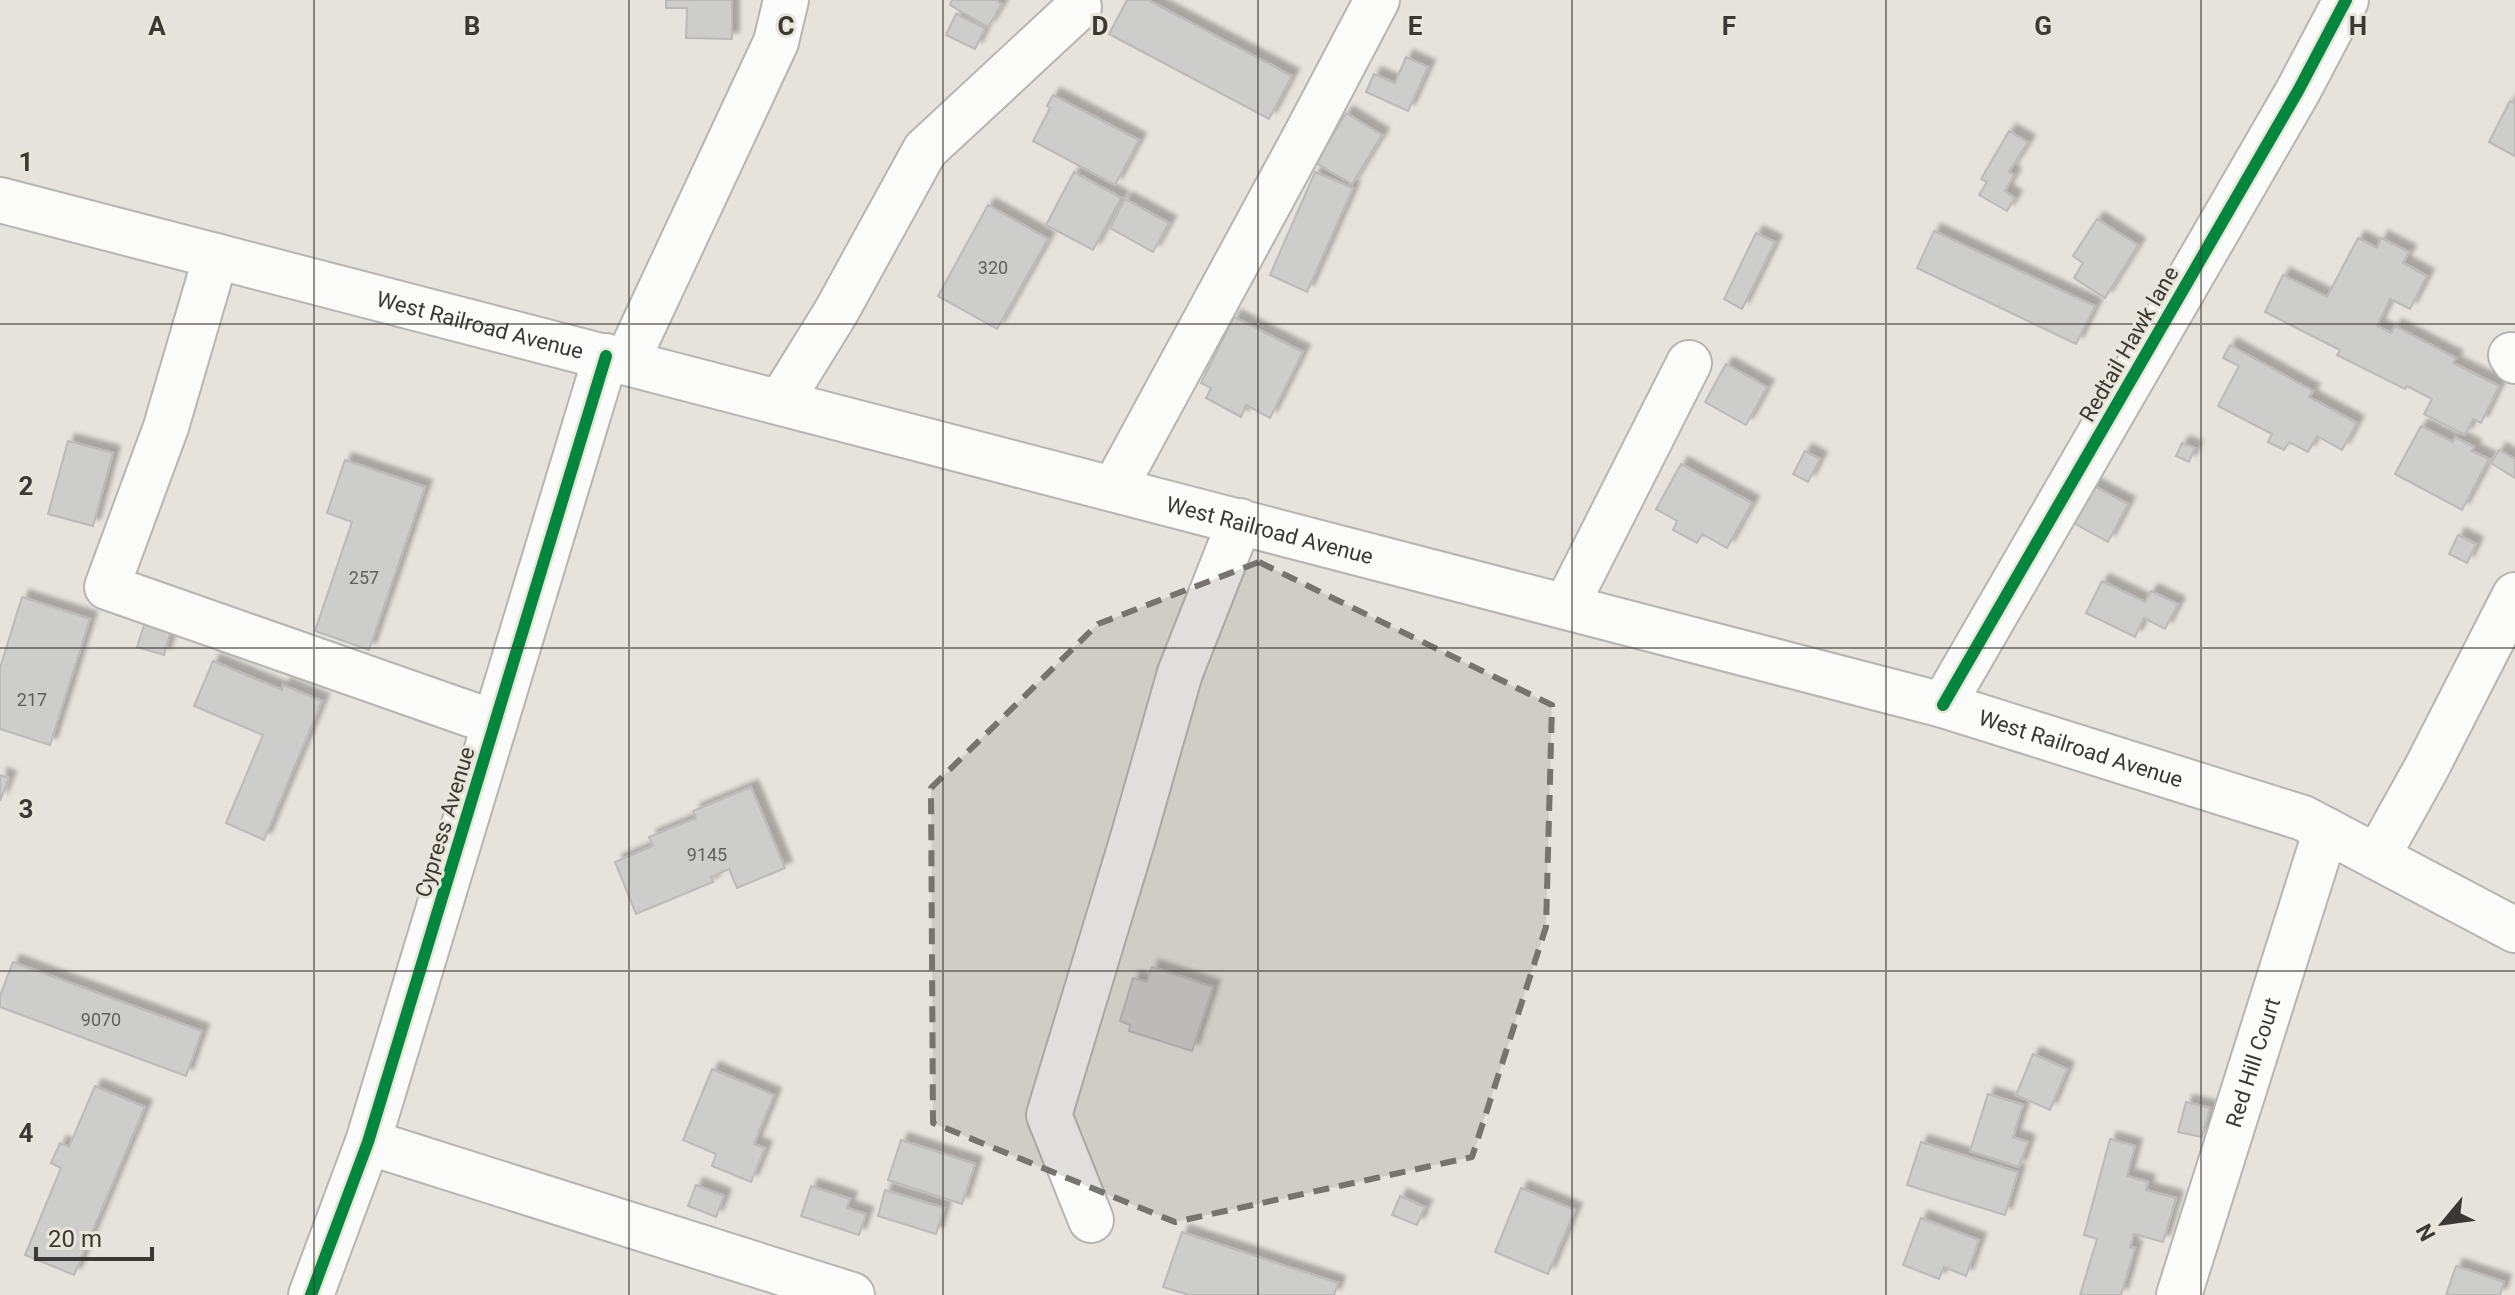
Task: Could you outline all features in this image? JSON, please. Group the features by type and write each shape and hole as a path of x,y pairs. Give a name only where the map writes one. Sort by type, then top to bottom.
{"main road":[{"name":"Cypress Avenue","path":"311,1295 368,1142 495,723 616,359 776,42 786,0"},
{"path":"1114,489 1377,0"},
{"name":"Redtail Hawk lane","path":"1943,705 2298,91 2346,0"},
{"path":"781,401 836,312 925,150 1079,7"},
{"name":"West Railroad Avenue","path":"0,200 1943,705 2303,818 2515,930"},
{"path":"216,256 166,427 107,587 495,723"},
{"path":"1566,606 1689,363"},
{"path":"1091,1220 1049,1115 1180,673 1240,521"},
{"path":"2377,857 2515,595"},
{"name":"Red Hill Court","path":"2179,1295 2326,830"},
{"path":"368,1142 852,1295"}],"highlighted area":[{"path":"1259,562 1552,705 1546,927 1472,1157 1175,1222 933,1123 931,788 1098,624"}],"building":[{"path":"666,0 732,0 732,39 686,38 687,8 666,8"},
{"path":"952,0 995,0 1002,4 988,27 950,5"},
{"path":"1127,0 1148,0 1292,76 1269,119 1109,34"},
{"path":"956,14 985,28 975,49 946,35"},
{"path":"1406,57 1428,67 1408,111 1366,92 1374,74 1395,83"},
{"path":"1053,95 1139,140 1115,185 1033,141 1050,108 1047,106"},
{"path":"2510,101 2515,104 2515,156 2489,142"},
{"path":"1346,113 1382,135 1352,184 1316,163"},
{"path":"2009,131 2028,142 2009,172 2014,175 2005,191 2015,198 2007,211 1979,195 1987,182 1981,179"},
{"path":"1074,172 1121,198 1093,250 1046,225"},
{"path":"1315,172 1353,188 1307,292 1270,275"},
{"path":"1125,199 1169,223 1153,252 1110,228"},
{"path":"988,205 1048,239 997,329 938,296"},
{"path":"2097,219 2138,245 2105,298 2074,278 2083,263 2073,256"},
{"path":"1934,231 2095,306 2076,344 1917,268"},
{"path":"1756,233 1775,242 1742,309 1724,299"},
{"path":"2358,238 2377,248 2381,238 2409,252 2403,263 2427,276 2410,309 2390,299 2377,326 2391,333 2395,326 2456,358 2453,363 2499,386 2481,423 2473,419 2465,435 2424,414 2432,399 2337,355 2340,350 2265,312 2283,275 2327,297"},
{"path":"1234,317 1303,352 1270,418 1246,405 1241,417 1206,398 1211,388 1201,383"},
{"path":"2230,345 2313,391 2309,397 2357,423 2342,450 2317,436 2308,452 2289,442 2284,450 2268,442 2272,434 2218,406 2239,366 2223,358"},
{"path":"1726,364 1767,387 1746,425 1705,402"},
{"path":"2421,426 2453,442 2455,437 2474,447 2472,451 2489,459 2462,510 2395,474"},
{"path":"68,441 113,453 93,526 48,514"},
{"path":"2182,443 2195,448 2189,462 2176,456"},
{"path":"2499,450 2515,459 2515,478 2491,463"},
{"path":"1805,451 1820,459 1808,482 1793,474"},
{"path":"345,460 425,487 369,650 315,631 352,522 327,513"},
{"path":"1681,464 1752,503 1727,548 1702,534 1697,543 1673,530 1677,521 1656,509"},
{"path":"2092,485 2128,504 2108,542 2072,522"},
{"path":"2458,535 2476,544 2467,563 2449,554"},
{"path":"2102,581 2145,602 2151,591 2178,604 2165,629 2144,618 2135,637 2086,613"},
{"path":"22,597 90,619 50,745 0,729 0,668"},
{"path":"147,616 173,623 164,655 137,647"},
{"path":"213,661 282,690 283,685 322,701 264,840 226,823 263,735 194,706"},
{"path":"0,775 9,778 0,801"},
{"path":"751,787 785,868 737,888 729,869 711,877 713,882 636,914 615,862 653,846 649,837 696,818 693,811"},
{"path":"13,962 202,1031 186,1076 0,1007 0,996"},
{"path":"1152,967 1213,987 1192,1051 1129,1031 1130,1025 1120,1021 1133,978 1147,982"},
{"path":"2033,1054 2067,1069 2050,1110 2016,1095"},
{"path":"712,1069 774,1095 754,1144 765,1148 751,1182 712,1166 716,1154 683,1140"},
{"path":"95,1086 145,1107 74,1275 25,1255 61,1168 51,1163 60,1143 69,1147"},
{"path":"1988,1094 2023,1105 2013,1137 2028,1142 2019,1167 1970,1151"},
{"path":"2186,1102 2210,1108 2202,1137 2178,1132"},
{"path":"2110,1139 2135,1146 2127,1176 2148,1182 2146,1190 2176,1198 2163,1242 2134,1234 2130,1247 2135,1248 2121,1295 2080,1295 2097,1239 2084,1235"},
{"path":"901,1140 975,1164 962,1204 888,1180"},
{"path":"1921,1142 2018,1172 2005,1215 1907,1185"},
{"path":"696,1185 724,1196 716,1217 688,1206"},
{"path":"811,1186 850,1199 847,1208 866,1214 859,1235 801,1216"},
{"path":"1521,1188 1575,1210 1548,1274 1495,1252"},
{"path":"885,1190 944,1208 936,1234 878,1216"},
{"path":"1400,1196 1425,1207 1417,1225 1392,1215"},
{"path":"1921,1218 1979,1240 1966,1276 1944,1267 1939,1279 1903,1265"},
{"path":"1182,1232 1338,1283 1334,1295 1189,1295 1163,1287"},
{"path":"2456,1266 2504,1282 2500,1295 2446,1295"}],"cycle path":[{"path":"1943,705 2298,91 2346,0"},
{"path":"311,1295 368,1142 606,356"}]}
